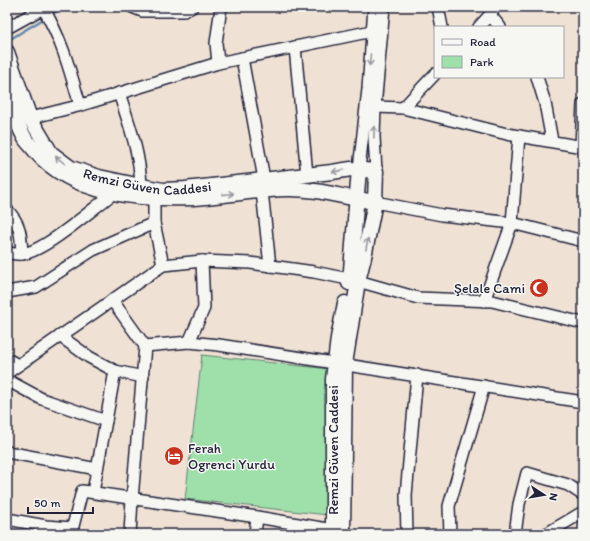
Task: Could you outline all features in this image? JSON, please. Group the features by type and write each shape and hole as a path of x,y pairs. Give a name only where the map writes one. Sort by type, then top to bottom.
{"main road":[{"name":"Remzi Güven Caddesi","path":"7,52 18,120 51,153 71,168 99,177 163,190 263,185 286,189 319,190 358,200 375,202"},
{"name":"Remzi Güven Caddesi","path":"7,86 26,141 42,159 70,179 91,187 129,196 154,199 194,198 307,175 351,169 376,171 375,202 364,257 354,281 338,338 340,363 333,379 336,533"},
{"name":"Remzi Güven Caddesi","path":"354,281 360,169"}],"street":[{"path":"132,7 142,11 184,11 192,7"},
{"path":"218,64 216,43 221,7"},
{"path":"360,169 374,7"},
{"path":"376,171 374,137 375,107 384,7"},
{"path":"438,7 442,26"},
{"path":"7,28 46,8 65,52 80,105"},
{"path":"480,26 492,11 500,26"},
{"path":"18,120 80,105 242,58 372,32"},
{"path":"295,47 307,175"},
{"path":"242,58 263,185 270,266"},
{"path":"403,108 434,75"},
{"path":"537,78 545,103 552,141"},
{"path":"119,93 131,130 140,171 141,186"},
{"path":"375,107 403,108 519,136 582,146 583,104"},
{"path":"484,301 512,223 519,136"},
{"path":"7,253 22,254 40,248 110,196 112,192"},
{"path":"154,199 154,223 163,265"},
{"path":"375,202 442,215 512,223 583,241"},
{"path":"7,210 18,224 22,254"},
{"path":"7,292 36,288 93,250 154,223"},
{"path":"189,342 204,308 202,261"},
{"path":"7,373 163,265 202,261 250,263 314,272 418,298 492,301 583,323"},
{"path":"112,300 145,346 130,534"},
{"path":"60,336 89,357 115,371 143,377"},
{"path":"145,346 189,342 219,345 583,402"},
{"path":"7,359 18,365"},
{"path":"93,492 115,371"},
{"path":"407,534 406,495 417,375"},
{"path":"7,380 42,399 106,421"},
{"path":"450,534 449,506 484,386"},
{"path":"7,452 97,469"},
{"path":"514,534 519,504 527,473 568,485 583,495"},
{"path":"7,519 71,531 82,491 257,517 336,533"},
{"path":"546,534 583,512"},
{"path":"255,534 257,517"}],"green space":[{"path":"202,355 329,369 328,515 185,499"}],"waterway":[{"path":"51,15 59,10 77,7"},
{"path":"7,41 45,18"}],"place":[{"name":"Şelale Cami","path":"539,288"},
{"name":"Ferah Ogrenci Yurdu","path":"174,456"}]}
